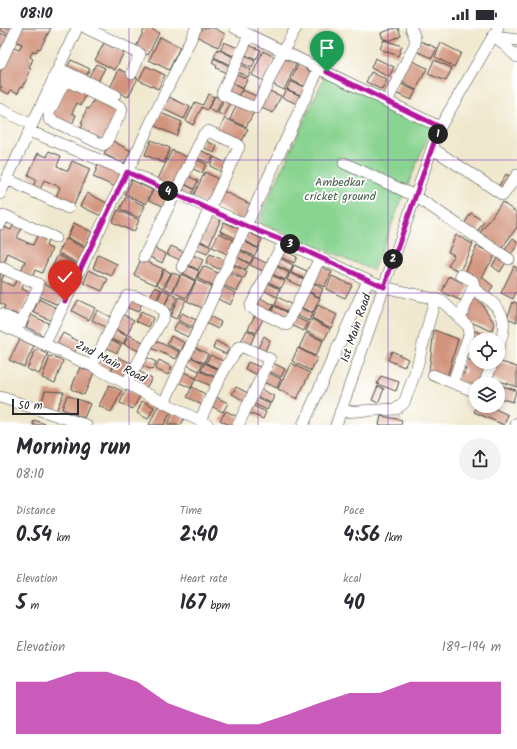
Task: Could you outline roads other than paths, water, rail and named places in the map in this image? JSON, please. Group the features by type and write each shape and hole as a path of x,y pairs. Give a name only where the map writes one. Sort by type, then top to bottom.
{"street":[{"path":"0,64 17,28"},
{"path":"0,194 31,128 59,74 77,28"},
{"path":"86,28 140,54 132,73"},
{"path":"45,344 196,28"},
{"path":"235,28 440,127"},
{"path":"249,35 222,92 223,94 256,108 283,51 296,28"},
{"path":"387,101 415,44 415,38 411,28"},
{"path":"496,33 517,40"},
{"path":"496,33 517,58"},
{"name":"1st Main Road","path":"336,425 440,127 496,33"},
{"path":"164,403 319,68"},
{"path":"59,74 122,107 122,110 106,143 103,145 49,119 49,113 59,74"},
{"path":"59,74 115,95"},
{"path":"0,109 31,128 384,287 441,300 468,326 469,336 453,383"},
{"path":"144,257 204,134 208,131 237,144 239,148 182,267"},
{"path":"432,148 503,195 517,175"},
{"path":"344,163 415,196 509,258"},
{"path":"7,179 68,208"},
{"path":"0,224 4,216 6,216 56,238"},
{"path":"284,241 250,308 287,325 320,258"},
{"path":"0,267 38,284 38,287 20,323 0,314"},
{"path":"460,318 474,285 473,281 461,275"},
{"path":"303,425 368,280"},
{"path":"472,288 493,304 502,315 504,328 502,333"},
{"path":"92,366 127,296 132,295 161,308 164,312 163,318 126,384"},
{"path":"340,412 396,409 404,403 416,370 435,299"},
{"name":"2nd Main Road","path":"0,324 92,366 204,423"},
{"path":"204,423 216,384 232,356 239,347 244,347 270,359 238,425"},
{"path":"433,375 469,389"},
{"path":"0,397 86,425"}],"park label":[{"name":"Ambedkar cricket ground","path":"340,189"}]}
